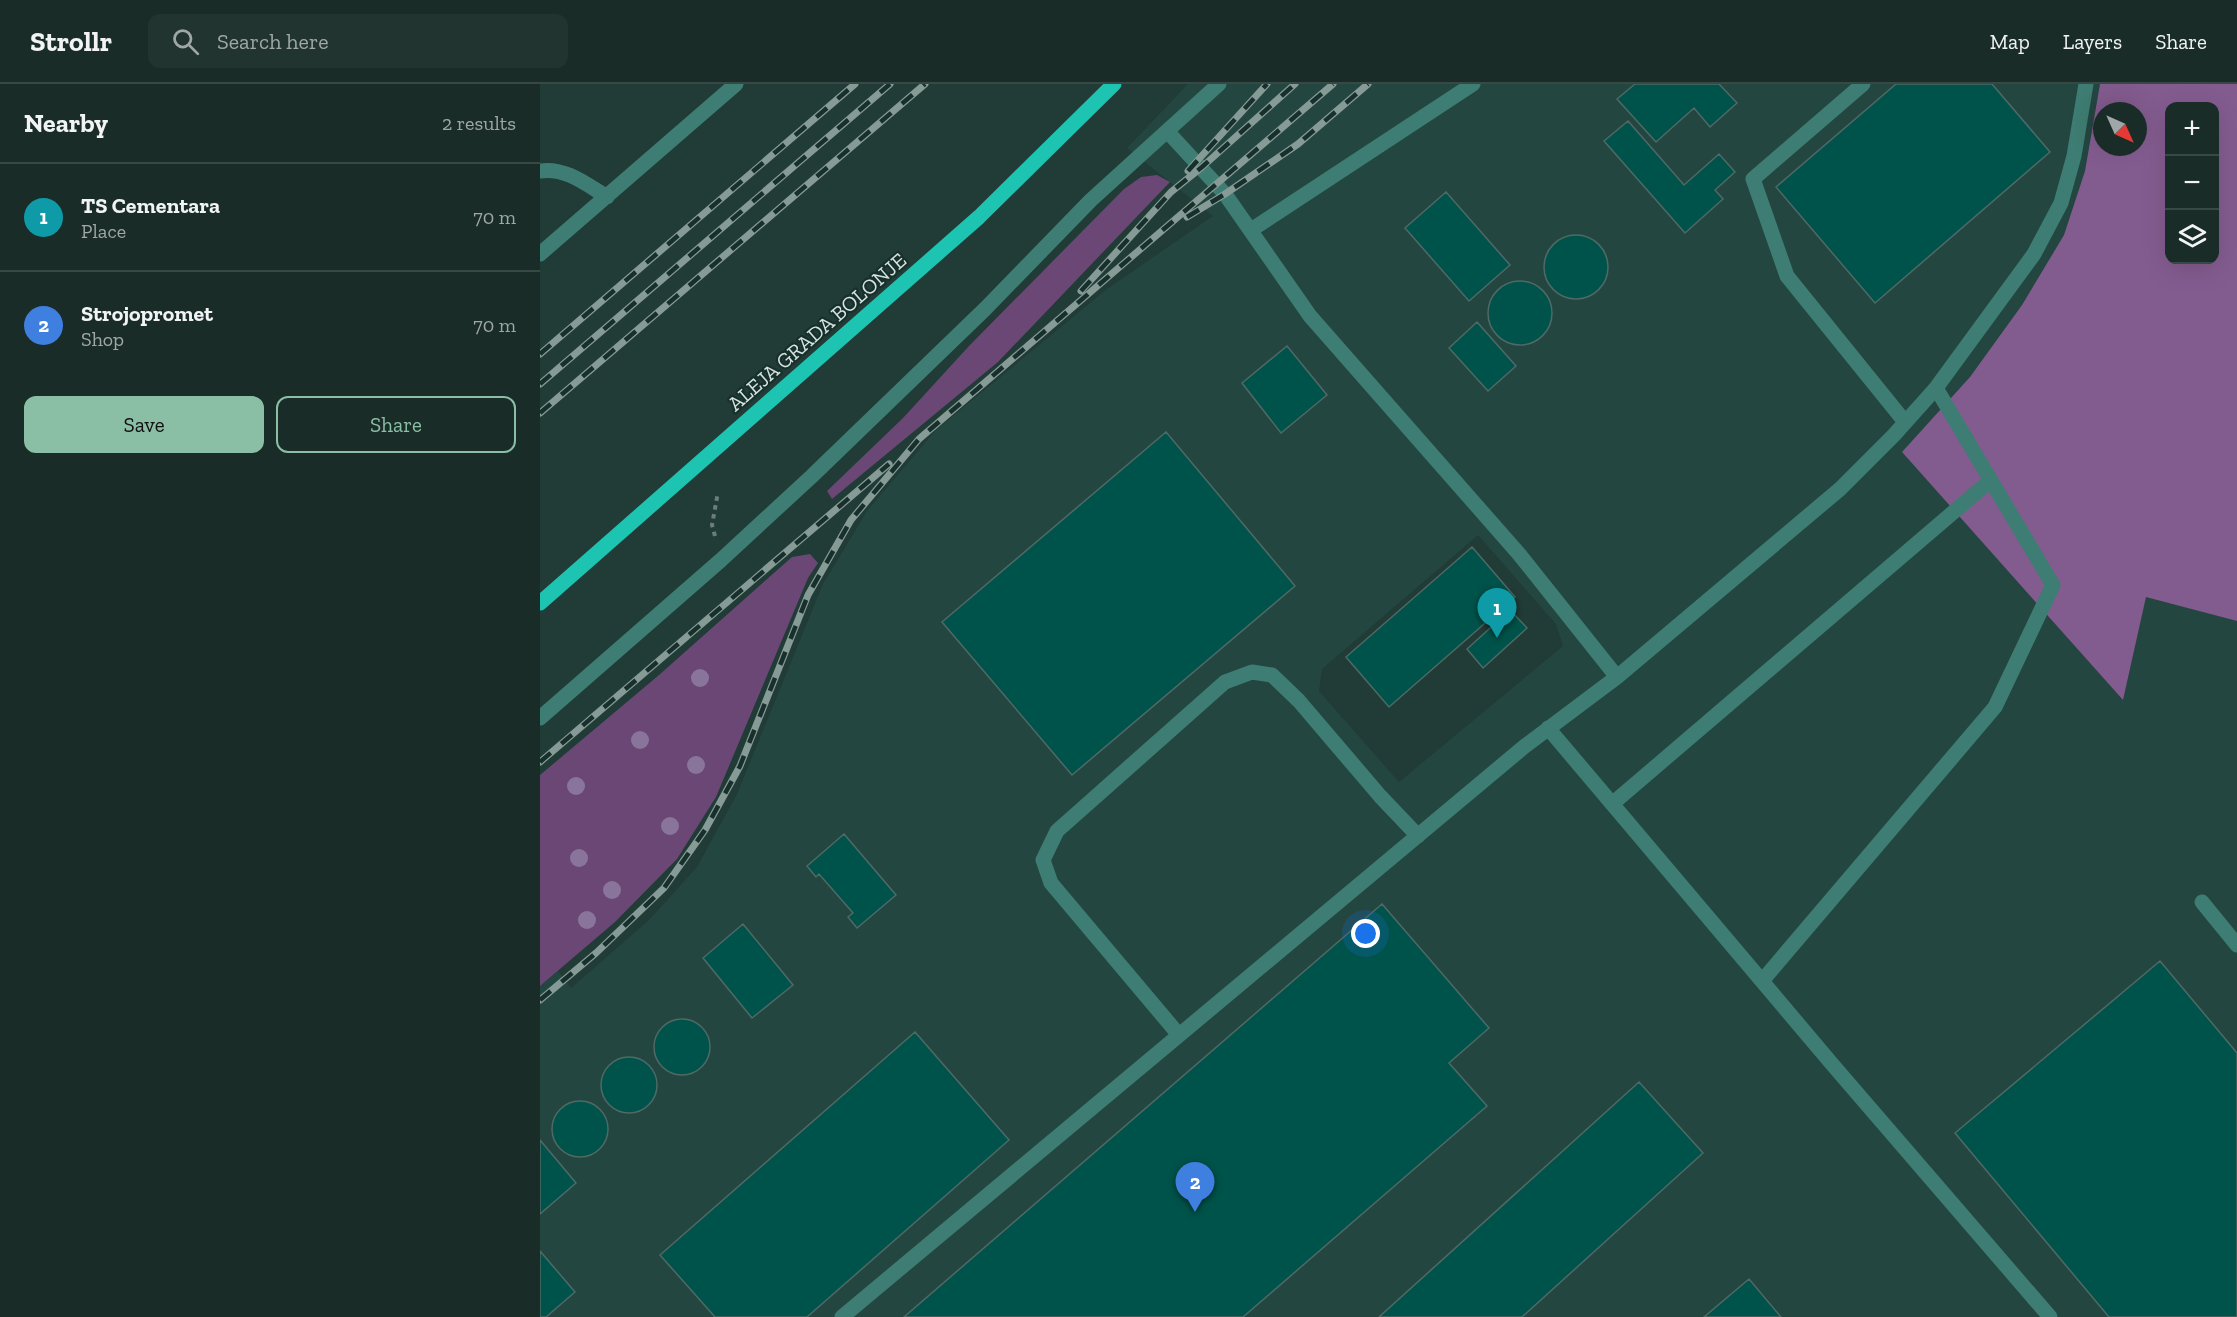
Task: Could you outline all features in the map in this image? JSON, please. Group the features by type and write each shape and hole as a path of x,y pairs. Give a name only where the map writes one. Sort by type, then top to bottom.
{"main road":[{"name":"ALEJA GRADA BOLONJE","path":"540,603 970,225 1114,84"}],"lane":[{"path":"540,254 736,84"},
{"path":"540,718 721,560 985,309 1091,200 1219,84"},
{"path":"1251,230 1473,84"},
{"path":"1863,84 1753,179 1787,276 1905,422"},
{"path":"842,1317 1548,728 1617,677 1840,489 1936,388 2034,254 2061,203 2074,156 2086,84"},
{"path":"1167,131 1225,194 1310,316 1519,554 1617,677"},
{"path":"540,171 547,170 573,176 607,197"},
{"path":"1762,981 1995,707 2053,585 1936,388"},
{"path":"1612,804 1991,480"},
{"path":"1179,1035 1051,883 1043,860 1057,831 1225,682 1252,672 1272,675 1299,701 1380,796 1418,836"},
{"path":"1548,728 2050,1317"},
{"path":"2202,902 2237,945"}],"path":[{"path":"718,492 712,525 721,560"}],"shaded area":[{"path":"1188,84 2100,84 2097,102 2093,102 2093,125 2085,171 2064,235 2022,305 1970,377 1902,452 2123,700 2146,596 2237,621 2237,1317 540,1317 540,986 558,971 571,988 649,920 697,867 737,794 823,584 867,511 936,430 1107,289 1213,216 1127,148","holes":["1478,535 1556,624 1563,646 1399,782 1319,691 1322,669"]},
{"path":"2100,84 2237,84 2237,621 2146,597 2123,700 1902,452 1970,377 2022,305 2064,235 2085,171 2093,125 2093,156 2147,156 2147,102 2097,102"},
{"path":"1157,175 1170,182 998,362 832,499 827,491 903,418 969,346 1124,189 1141,177"},
{"path":"810,554 818,563 808,578 716,797 677,859 615,922 540,986 540,775 659,675 792,557"}],"building":[{"path":"1635,84 1719,84 1737,103 1710,127 1694,108 1656,142 1617,99"},
{"path":"1896,84 1992,84 2050,152 1875,303 1776,187"},
{"path":"1628,121 1684,185 1719,154 1735,172 1715,190 1723,199 1685,233 1604,141"},
{"path":"1446,192 1510,265 1469,301 1405,228"},
{"path":"1570,235 1582,235 1599,244 1606,255 1608,267 1606,279 1599,290 1582,299 1570,299 1558,294 1549,285 1544,273 1544,261 1549,249 1558,240"},
{"path":"1514,281 1526,281 1543,290 1550,301 1552,313 1550,325 1543,336 1526,345 1514,345 1502,340 1493,331 1488,319 1488,307 1493,295 1502,286"},
{"path":"1477,322 1516,366 1488,391 1449,348"},
{"path":"1287,346 1327,395 1281,433 1242,383"},
{"path":"1166,432 1295,586 1072,775 942,622"},
{"path":"1472,547 1515,597 1389,707 1346,657"},
{"path":"1510,610 1527,628 1483,668 1467,649"},
{"path":"844,834 896,895 857,928 848,917 853,913 819,874 816,877 807,866"},
{"path":"1382,904 1489,1028 1449,1063 1487,1106 1243,1317 904,1317"},
{"path":"743,924 793,985 752,1018 703,958"},
{"path":"2160,961 2237,1053 2237,1317 2109,1317 1955,1133"},
{"path":"682,1019 693,1021 702,1027 708,1036 710,1047 708,1058 702,1067 693,1073 682,1075 671,1073 662,1067 656,1058 654,1047 656,1036 662,1027 671,1021"},
{"path":"915,1032 1009,1140 807,1317 715,1317 660,1255"},
{"path":"629,1057 640,1059 649,1065 655,1074 657,1085 655,1096 649,1105 640,1111 629,1113 618,1111 609,1105 603,1096 601,1085 603,1074 609,1065 618,1059"},
{"path":"1639,1082 1703,1153 1522,1317 1379,1317"},
{"path":"580,1101 591,1103 600,1109 606,1118 608,1129 606,1140 600,1149 591,1155 580,1157 569,1155 560,1149 554,1140 552,1129 554,1118 560,1109 569,1103"},
{"path":"540,1140 576,1183 540,1214"},
{"path":"540,1251 575,1292 546,1317 540,1317"},
{"path":"1749,1279 1781,1317 1704,1317"}],"railway":[{"path":"540,354 855,84"},
{"path":"540,384 890,84"},
{"path":"540,413 925,84"},
{"path":"1188,171 1267,84"},
{"path":"1081,291 1171,192 1295,84"},
{"path":"540,1000 596,953 664,888 705,830 740,766 808,595 851,520 919,439 1333,84"},
{"path":"1187,217 1298,144 1368,84"},
{"path":"540,762 889,464"}],"place":[{"name":"TS Cementara","path":"1497,638"},
{"name":"Strojopromet","path":"1195,1212"}]}
